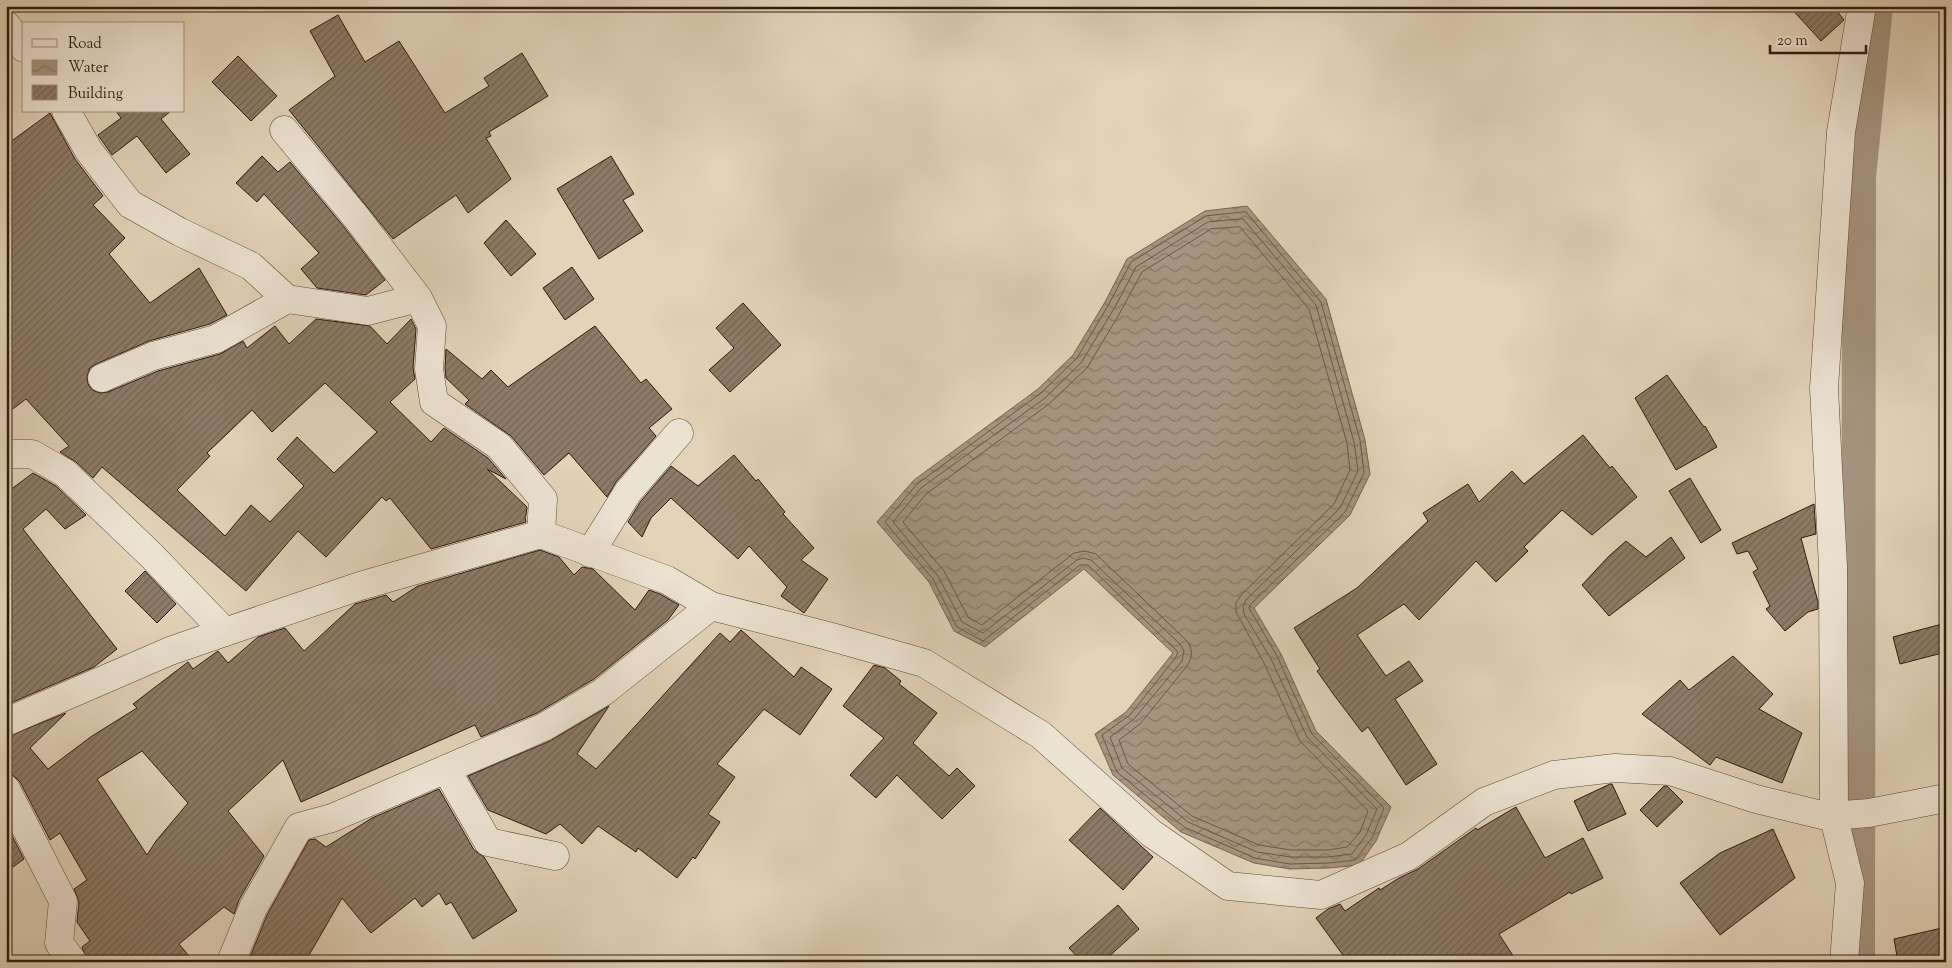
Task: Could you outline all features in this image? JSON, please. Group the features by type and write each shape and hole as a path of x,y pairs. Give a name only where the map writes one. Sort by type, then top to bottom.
{"street":[{"path":"1844,962 1850,883 1849,815 1824,388 1841,132 1862,6"},
{"path":"6,25 22,45"},
{"path":"67,112 88,151 130,204 180,232 251,266 286,299 368,312 418,298"},
{"path":"284,130 356,217 418,298 432,326 429,369 434,402 499,446 543,499 541,534"},
{"path":"102,378 154,356 216,339 286,299"},
{"path":"590,553 628,492 679,433"},
{"path":"6,454 32,454 65,474 151,554 225,632"},
{"path":"6,722 170,651 360,586 541,534 667,580 712,606 924,663 1041,735 1152,834 1228,886 1321,895 1409,856 1484,802 1554,774 1615,768 1670,771 1756,799 1849,815 1946,798"},
{"path":"230,962 253,908 299,828 332,818 544,727 603,692 712,606"},
{"path":"446,769 488,842 555,856"},
{"path":"6,789 63,901 59,943 72,962"}],"water":[{"path":"1247,206 1326,299 1365,440 1370,474 1350,515 1254,608 1281,654 1316,731 1391,807 1376,841 1359,865 1290,869 1254,863 1181,832 1113,775 1095,734 1126,712 1173,653 1084,569 985,647 954,631 929,582 877,522 914,480 1038,389 1073,355 1105,302 1127,259 1205,211"}],"building":[{"path":"1789,6 1833,6 1844,20 1821,41"},
{"path":"338,15 365,62 399,41 445,113 489,86 484,78 522,53 548,96 489,132 491,136 486,138 511,179 468,213 456,195 393,239 289,110 335,76 310,31"},
{"path":"238,56 277,96 251,121 212,82"},
{"path":"117,112 170,112 161,119 190,154 166,173 137,136 112,155 98,135 121,118"},
{"path":"50,113 75,159 103,196 93,205 125,238 109,254 150,303 199,268 227,315 210,324 149,341 96,364 90,368 87,376 88,384 92,390 100,393 108,392 158,371 220,354 243,341 247,348 275,326 289,344 316,319 370,326 387,344 411,319 416,329 413,368 415,379 390,402 431,442 444,428 488,458 506,479 487,469 527,507 526,522 431,549 390,498 386,501 382,497 326,557 298,531 246,591 102,467 93,478 76,462 60,452 69,446 26,399 6,414 6,145","holes":["325,383 377,432 334,473 297,437 277,459 304,486 270,522 251,505 225,536 177,490 210,456 207,453 252,410 272,432"]},
{"path":"262,156 278,172 290,162 385,280 366,295 317,288 301,269 319,253 264,194 257,202 236,183"},
{"path":"611,156 634,194 623,200 643,231 599,259 557,189"},
{"path":"506,220 536,254 511,276 484,243"},
{"path":"572,267 594,299 565,320 543,288"},
{"path":"743,303 781,345 730,392 709,370 734,348 716,328"},
{"path":"595,326 641,383 646,379 672,409 649,428 656,436 616,482 607,497 569,453 544,475 511,436 465,404 469,400 446,378 445,368 446,349 482,379 491,370 508,387"},
{"path":"1667,375 1705,426 1717,447 1676,470 1635,398"},
{"path":"1583,435 1610,468 1612,466 1637,497 1592,535 1562,510 1524,547 1528,551 1496,582 1476,561 1419,620 1404,604 1357,635 1386,676 1409,661 1423,681 1395,699 1437,764 1406,785 1368,727 1362,732 1334,695 1317,671 1320,669 1294,628 1357,588 1428,521 1423,513 1468,484 1479,502 1512,471 1524,484"},
{"path":"734,455 756,481 758,479 785,512 783,514 814,548 801,560 828,579 804,613 781,596 787,587 749,546 738,559 671,498 651,518 642,537 628,522 641,501 671,466 698,486"},
{"path":"33,473 56,486 86,515 65,529 46,509 23,529 117,649 94,667 6,705 6,493"},
{"path":"1690,478 1721,530 1701,543 1669,491"},
{"path":"1814,504 1816,534 1801,538 1818,602 1818,609 1808,612 1785,631 1766,609 1770,606 1753,572 1758,569 1748,551 1737,554 1732,543"},
{"path":"1671,537 1685,558 1609,616 1582,585 1626,541 1646,557"},
{"path":"540,550 559,557 574,575 582,567 593,569 635,610 649,590 679,605 668,620 594,679 537,713 481,737 475,725 301,802 283,760 228,811 264,856 239,900 234,914 224,907 179,944 194,962 88,962 82,947 90,941 77,922 79,902 74,889 87,880 60,833 50,840 20,782 14,776 6,773 6,737 66,713 30,748 48,769 92,736 137,708 133,704 188,662 193,669 218,651 228,663 258,637 285,628 304,651 355,604 386,595 393,602 418,586","holes":["142,751 188,803 156,841 147,855 97,779"]},
{"path":"145,571 176,604 157,623 125,591"},
{"path":"1946,623 1946,652 1900,664 1893,637"},
{"path":"741,630 794,677 801,667 832,689 800,735 764,709 717,764 735,777 708,814 720,822 695,859 693,857 677,878 638,848 636,852 598,826 582,844 560,824 546,834 488,810 468,776 550,741 609,706 577,754 596,769 720,633 730,642"},
{"path":"1733,656 1773,694 1759,709 1802,733 1782,783 1716,757 1710,765 1642,714 1680,680 1689,690"},
{"path":"874,665 885,668 901,681 899,684 937,713 913,743 949,776 957,768 975,786 942,819 897,775 876,798 850,775 884,738 843,706"},
{"path":"1612,784 1626,814 1588,831 1574,801"},
{"path":"1664,786 1667,786 1683,802 1657,827 1640,810"},
{"path":"439,789 474,850 484,857 517,911 473,939 451,902 446,905 439,893 422,907 415,898 371,933 342,898 305,962 248,962 267,915 309,840 315,839 326,847 372,818"},
{"path":"1516,807 1545,858 1583,838 1603,878 1571,894 1570,892 1499,934 1517,962 1348,962 1316,918 1328,909 1340,904 1345,911 1379,888 1380,890 1418,869 1476,828 1477,830"},
{"path":"1100,808 1153,857 1123,890 1069,840"},
{"path":"6,824 24,859 6,872"},
{"path":"1773,829 1795,878 1720,935 1680,883 1720,853"},
{"path":"1118,905 1139,929 1103,962 1082,962 1069,948"},
{"path":"1942,928 1946,954 1908,962 1898,962 1894,939"}],"waterway":[{"path":"1858,962 1859,177 1876,6"}]}
